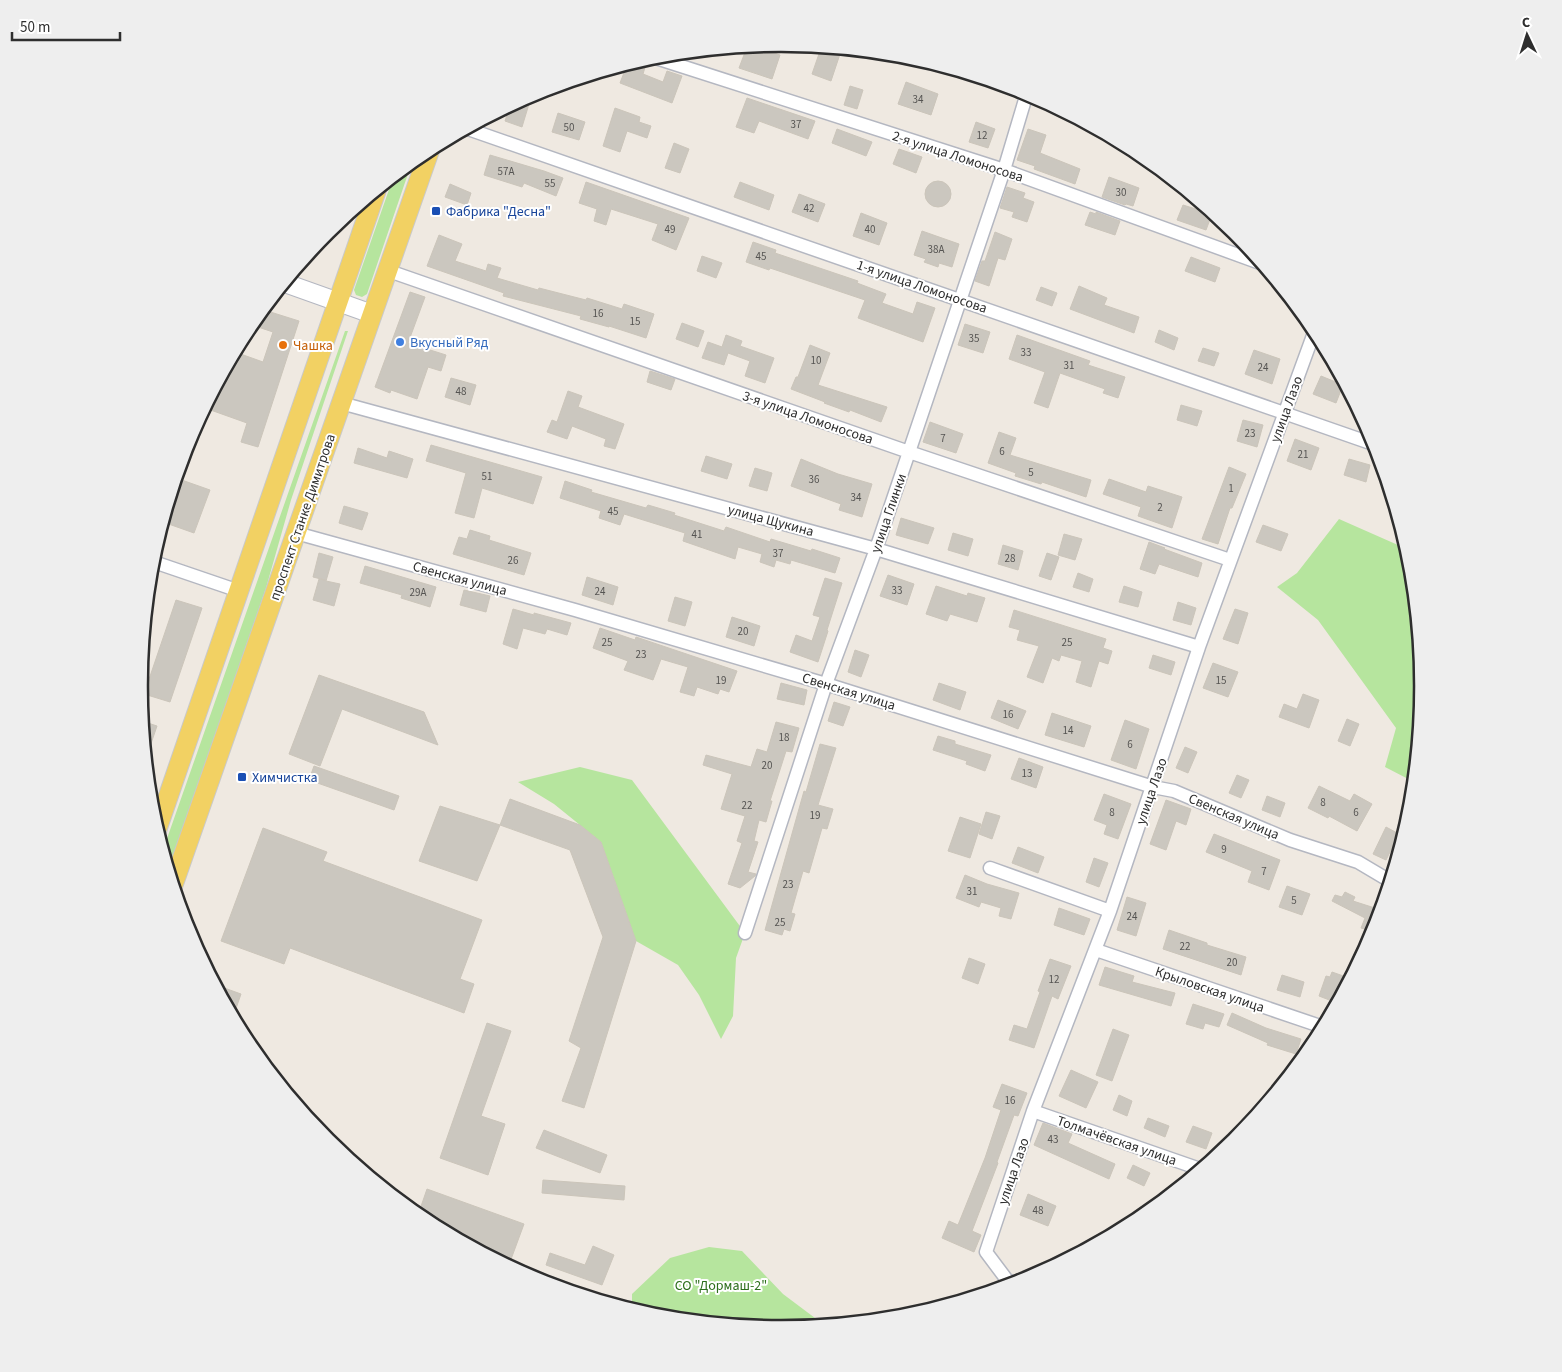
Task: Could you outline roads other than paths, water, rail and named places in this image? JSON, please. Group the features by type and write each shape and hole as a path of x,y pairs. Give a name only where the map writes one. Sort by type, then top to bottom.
{"main road":[{"name":"проспект Станке Димитрова","path":"177,876 386,270 425,162"},
{"path":"161,816 372,202"}],"street":[{"name":"2-я улица Ломоносова","path":"671,63 1004,170 1248,259"},
{"name":"улица Глинки","path":"745,933 826,684 876,549 1004,170 1024,102"},
{"name":"1-я улица Ломоносова","path":"475,131 1365,441"},
{"name":"3-я улица Ломоносова","path":"386,270 909,452 1230,560"},
{"path":"291,285 372,314"},
{"name":"улица Лазо","path":"1005,1278 986,1252 1033,1111 1096,950 1230,560 1312,340"},
{"name":"улица Щукина","path":"341,403 876,549 1199,648"},
{"name":"Свенская улица","path":"296,533 575,610 826,684 1153,787 1174,791 1290,840 1358,862 1385,878"},
{"path":"160,563 240,591"},
{"path":"990,868 1110,911"},
{"name":"Крыловская улица","path":"1096,950 1316,1025"},
{"name":"Толмачёвская улица","path":"1033,1111 1193,1167"}],"place":[{"name":"Фабрика \"Десна\"","path":"436,211"},
{"name":"Вкусный Ряд","path":"400,342"},
{"name":"Чашка","path":"283,345"},
{"name":"Химчистка","path":"242,777"}],"park label":[{"name":"СО \"Дормаш-2\"","path":"721,1285"}]}
